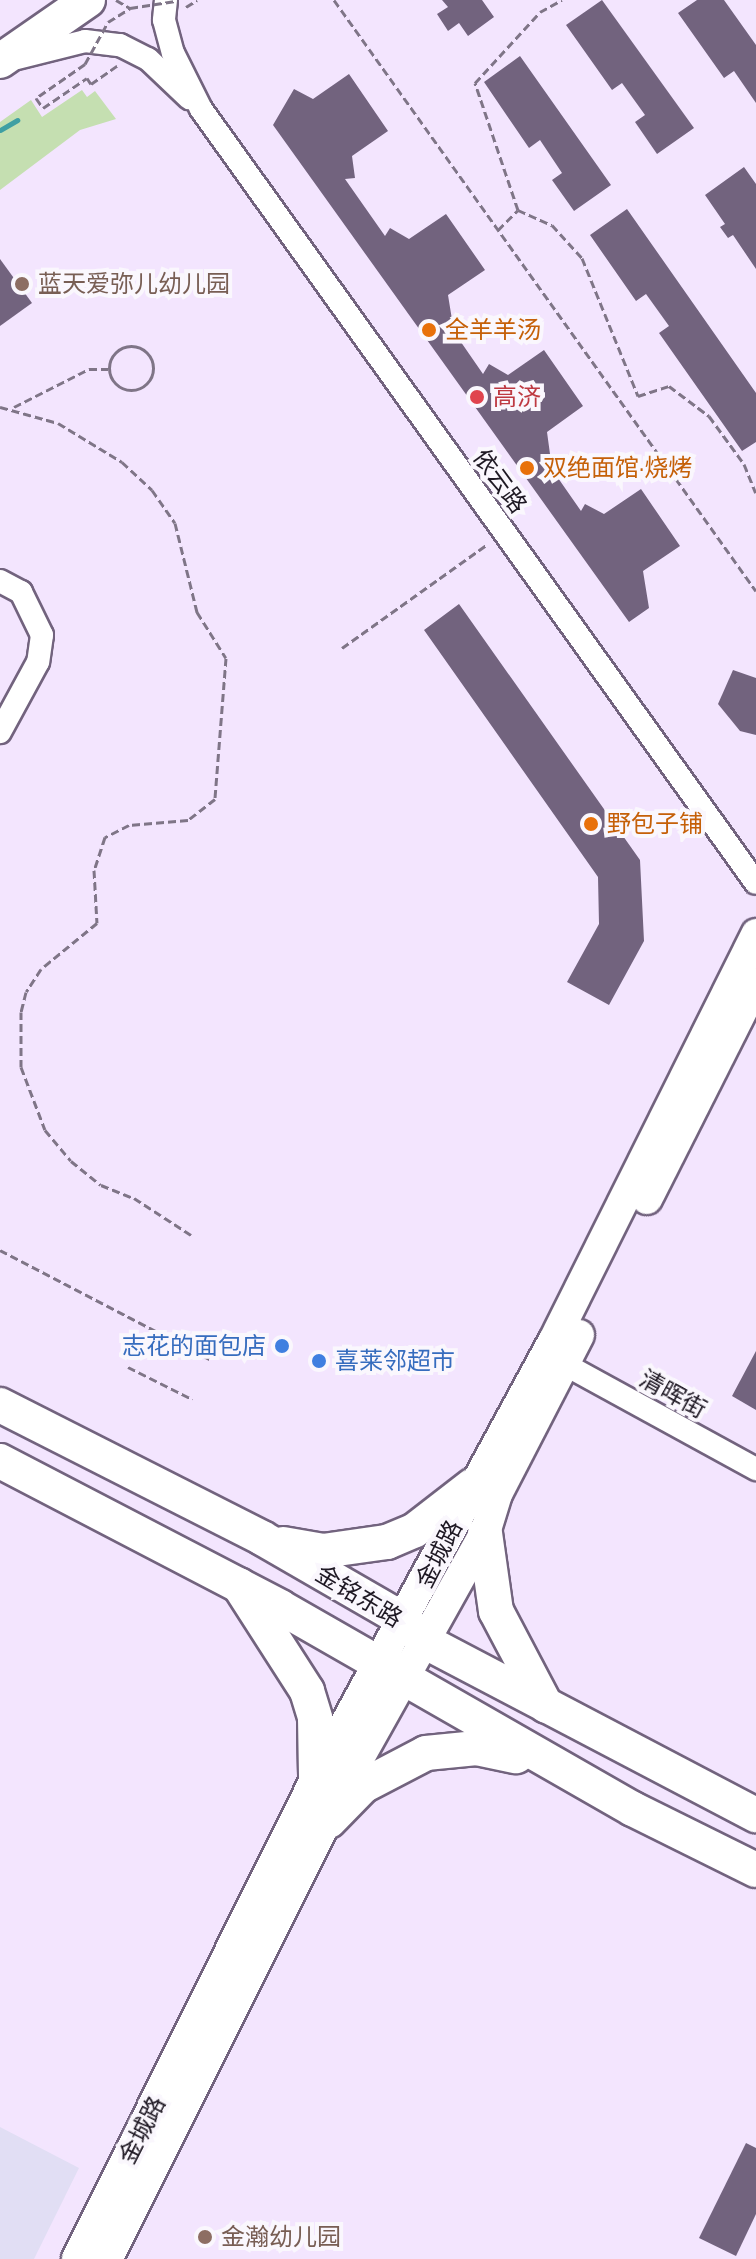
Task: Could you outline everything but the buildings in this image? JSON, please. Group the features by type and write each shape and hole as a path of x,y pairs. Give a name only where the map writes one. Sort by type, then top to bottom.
{"main road":[{"path":"0,62 88,0"},
{"name":"金铭东路","path":"0,1405 262,1538 546,1706 756,1815"},
{"name":"金铭东路","path":"0,1461 239,1585 547,1763 756,1870"},
{"path":"262,1538 323,1551 387,1542 415,1530 472,1486"},
{"path":"207,1568 230,1523"},
{"path":"485,1533 496,1611 546,1706"},
{"path":"239,1585 307,1691 315,1718 316,1778"},
{"path":"577,1779 601,1735"},
{"path":"329,1821 363,1786 426,1753 477,1748 547,1763"}],"street":[{"path":"166,0 164,20 173,53 201,109"},
{"path":"0,62 85,41 120,45 148,59 201,109"},
{"name":"依云路","path":"201,109 756,883"},
{"path":"0,581 21,592 42,635 38,662 0,732"},
{"name":"金城路","path":"415,1631 472,1486 553,1342 756,934"},
{"name":"金城路","path":"77,2259 316,1778 485,1533 497,1494 756,983"},
{"name":"清晖街","path":"564,1364 756,1469"},
{"name":"金城路","path":"107,2259 329,1821 391,1671"}],"path":[{"path":"116,0 130,8"},
{"path":"334,0 756,591"},
{"path":"562,0 540,12 475,83 518,210 552,225 582,258 638,396 669,386 709,416 744,464 756,493"},
{"path":"120,45 121,63 91,84 87,78 43,108 36,98 85,64 108,22 130,8 175,1"},
{"path":"498,230 518,210"},
{"path":"132,345 145,351 153,364 150,378 133,390 114,382 109,369 118,350 132,345"},
{"path":"14,407 89,369 109,369"},
{"path":"0,407 14,407 96,444 152,490 175,523 197,612 226,658 215,799 188,820 129,825 105,837 94,870 97,923 41,969 26,992 21,1012 21,1067 45,1130 71,1161 101,1185 134,1198 191,1235"},
{"path":"342,648 505,532"},
{"path":"0,1250 211,1360"},
{"path":"128,1367 192,1399"}],"shaded area":[{"path":"0,2127 79,2168 34,2259 0,2259"}],"green space":[{"path":"82,90 87,97 95,91 116,119 80,130 0,190 0,122 31,100 42,117"}],"waterway":[{"path":"0,130 17,120"}],"place":[{"name":"蓝天爱弥儿幼儿园","path":"22,284"},
{"name":"全羊羊汤","path":"429,330"},
{"name":"高济","path":"477,397"},
{"name":"双绝面馆·烧烤","path":"527,468"},
{"name":"野包子铺","path":"591,824"},
{"name":"志花的面包店","path":"282,1346"},
{"name":"喜莱邻超市","path":"319,1361"},
{"name":"金瀚幼儿园","path":"205,2237"}]}
